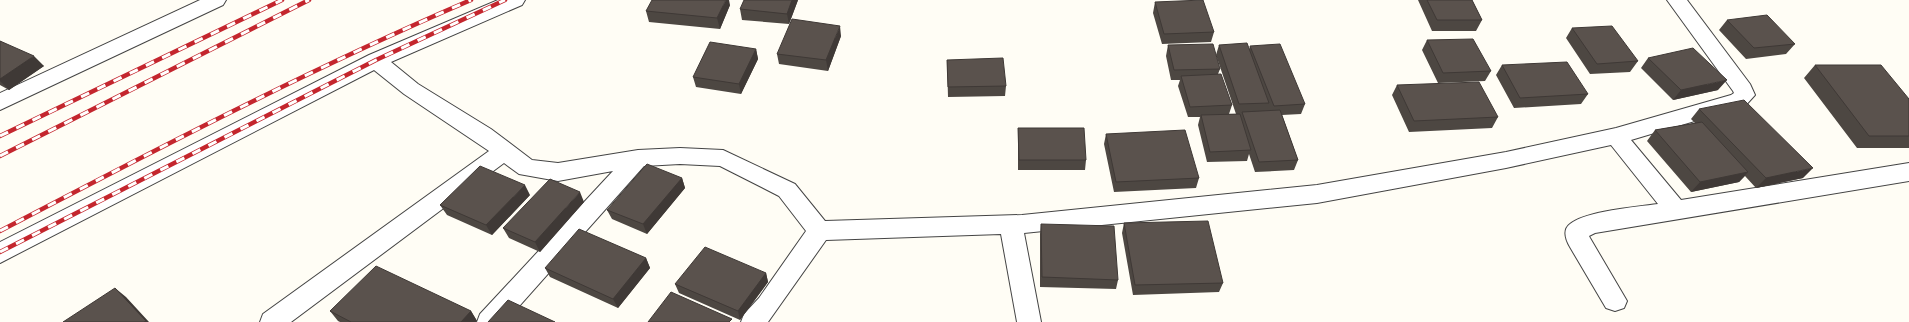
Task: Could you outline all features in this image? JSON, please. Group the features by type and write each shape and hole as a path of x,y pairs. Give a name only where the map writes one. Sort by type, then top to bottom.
{"street":[{"path":"0,102 216,0"},
{"path":"0,253 376,60 514,0"},
{"path":"819,231 1011,225 1317,194 1506,160 1616,136 1738,101 1745,96 1743,89 1677,0"},
{"path":"376,60 411,89 527,168 558,172 638,158 680,156 723,158 787,190 819,231"},
{"path":"1616,136 1676,210"},
{"path":"272,322 504,151"},
{"path":"489,322 638,158"},
{"path":"1615,301 1578,240 1577,231 1591,224 1909,172"},
{"path":"1011,225 1029,322"},
{"path":"753,322 768,306 819,231"}],"building":[{"path":"652,0 726,0 717,18 646,11"},
{"path":"744,0 792,0 787,14 740,9"},
{"path":"1203,0 1214,32 1164,34 1155,2"},
{"path":"1427,0 1472,0 1482,20 1437,20"},
{"path":"1767,15 1795,44 1754,48 1727,20"},
{"path":"792,19 840,26 826,60 777,54"},
{"path":"1612,26 1638,61 1597,64 1572,28"},
{"path":"1473,39 1491,71 1443,73 1427,40"},
{"path":"0,41 34,56 0,79"},
{"path":"710,42 756,49 739,84 693,77"},
{"path":"1247,43 1269,103 1239,104 1219,45"},
{"path":"1213,44 1220,69 1174,70 1168,45"},
{"path":"1280,44 1305,104 1274,106 1250,46"},
{"path":"1693,48 1727,80 1681,90 1648,58"},
{"path":"1003,58 1006,86 948,87 947,60"},
{"path":"1567,62 1588,94 1520,98 1502,65"},
{"path":"1815,65 1881,65 1909,99 1909,136 1869,136"},
{"path":"1221,74 1232,105 1190,107 1181,76"},
{"path":"1479,82 1498,117 1414,121 1397,85"},
{"path":"1744,100 1813,168 1766,178 1699,109"},
{"path":"1280,110 1298,160 1259,162 1242,112"},
{"path":"1240,114 1251,150 1210,152 1201,115"},
{"path":"1702,122 1748,172 1700,182 1655,130"},
{"path":"1018,128 1084,128 1086,160 1019,160"},
{"path":"1185,130 1199,178 1116,182 1106,134"},
{"path":"647,164 682,178 643,224 607,210"},
{"path":"480,166 525,185 486,225 440,205"},
{"path":"550,179 580,192 535,242 503,228"},
{"path":"1208,221 1223,283 1135,285 1124,223"},
{"path":"1041,224 1114,226 1118,280 1042,277"},
{"path":"579,229 646,258 613,299 545,268"},
{"path":"705,247 766,273 738,311 675,284"},
{"path":"376,266 471,311 461,322 351,322 330,311"},
{"path":"115,288 146,321 63,322"},
{"path":"671,292 732,319 729,322 648,322"},
{"path":"508,300 555,322 488,322"}],"railway":[{"path":"0,136 282,0"},
{"path":"0,156 309,0"},
{"path":"0,231 292,82 411,26 471,0"},
{"path":"0,252 376,60 505,0"}]}
